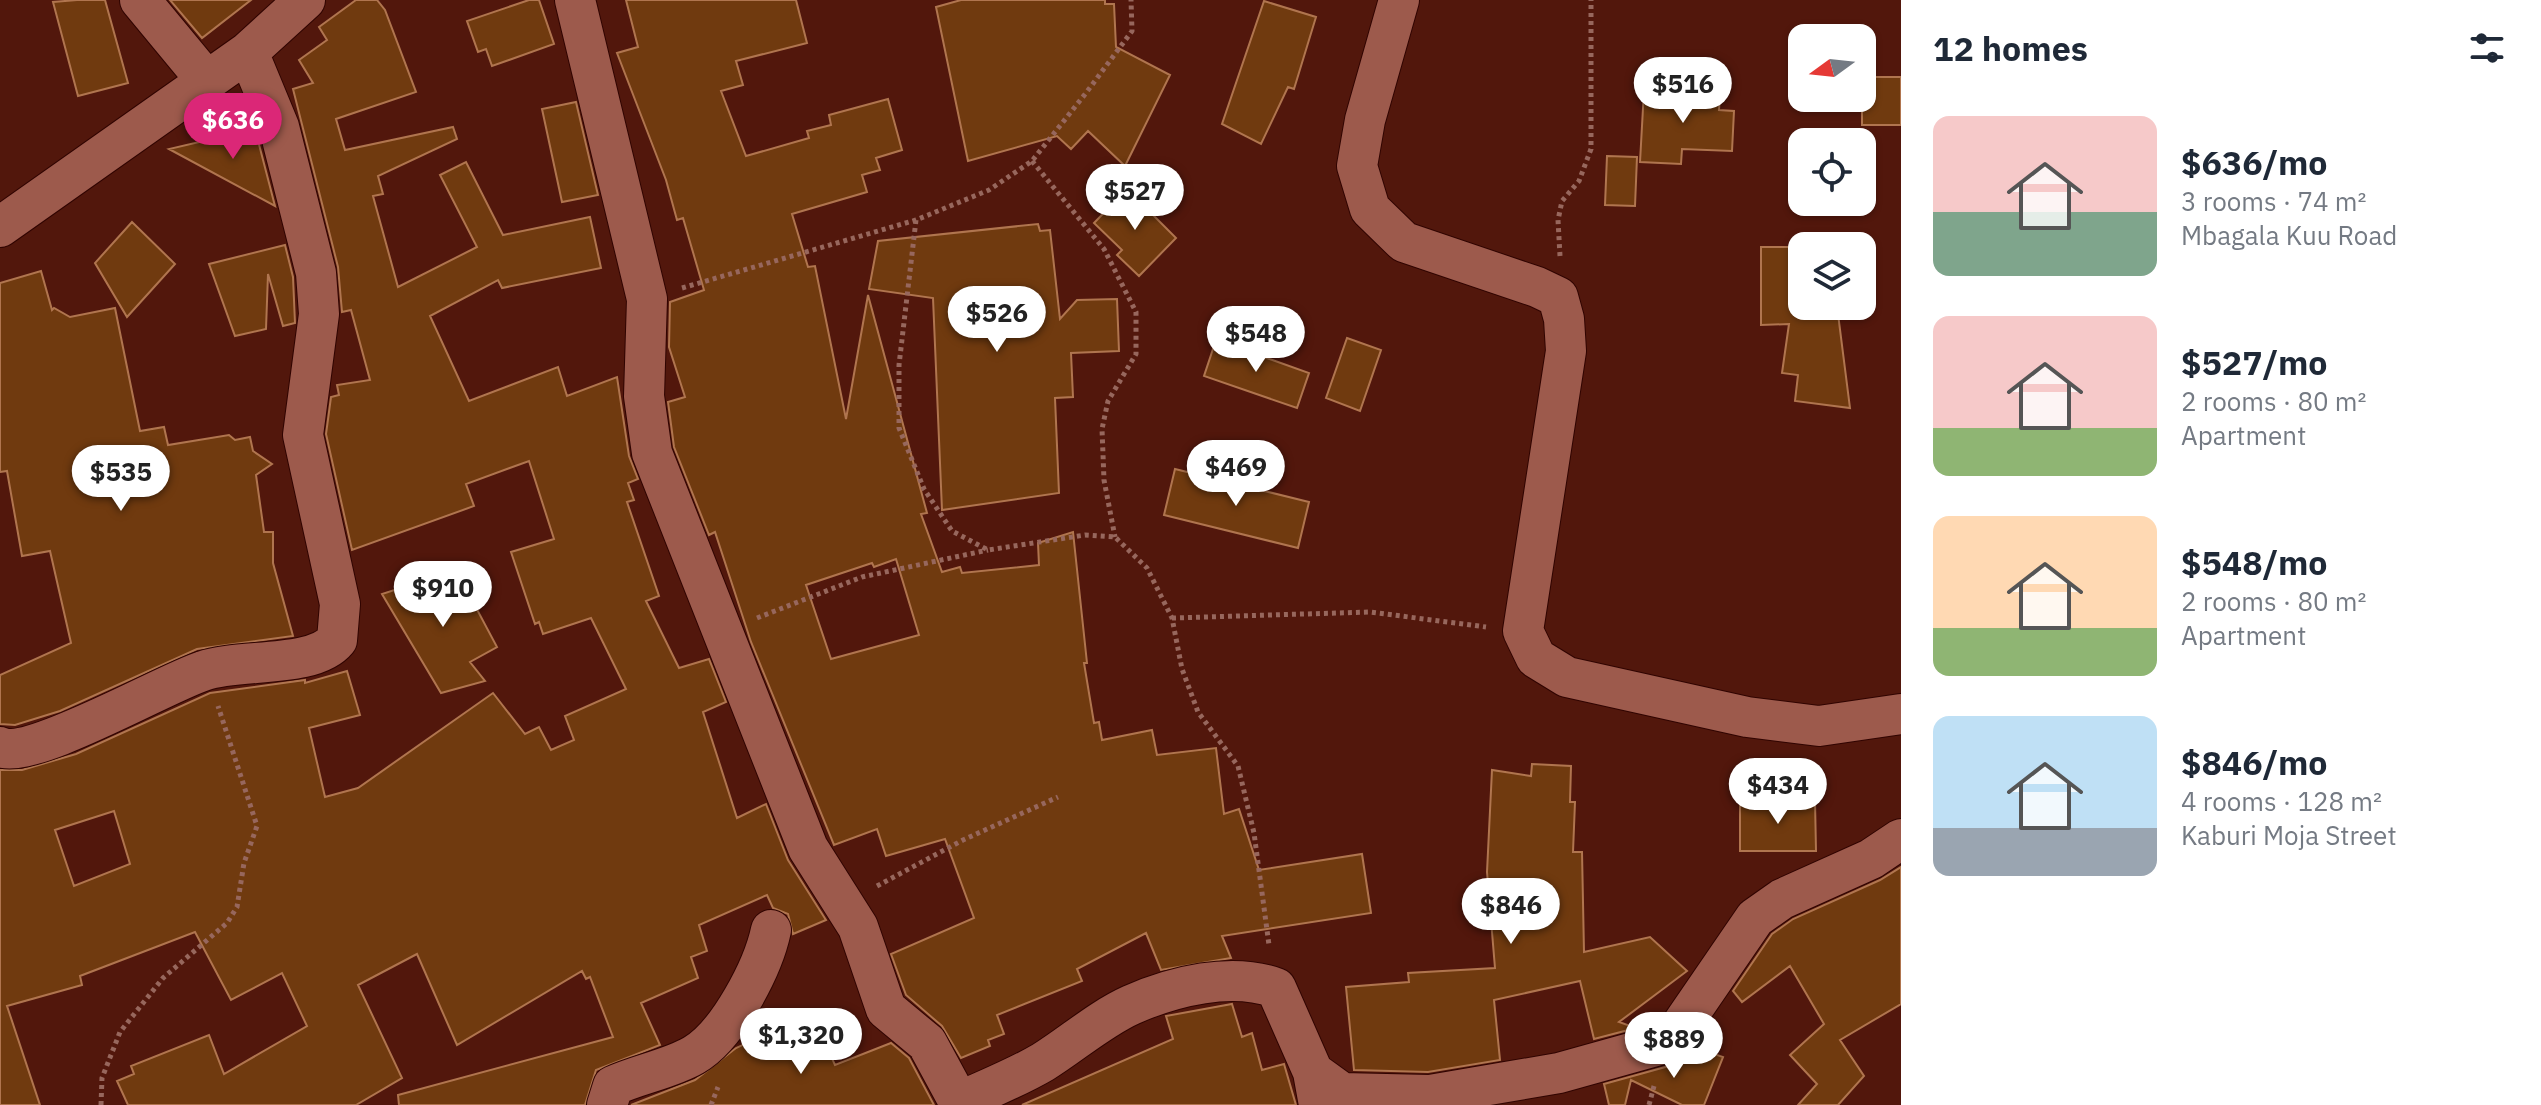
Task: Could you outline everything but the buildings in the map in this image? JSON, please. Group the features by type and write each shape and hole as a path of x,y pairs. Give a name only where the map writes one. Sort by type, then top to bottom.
{"street":[{"path":"140,0 207,81"},
{"path":"0,227 248,52 305,0"},
{"path":"575,0 647,299 645,422 662,483 808,848 858,927 886,1009 927,1043 959,1102 1041,1063 1131,1005 1195,985 1241,979 1276,988 1316,1089 1342,1093 1430,1095 1559,1073 1670,1042 1755,918 1782,899 1871,859 1901,839"},
{"path":"1399,0 1365,120 1357,166 1370,209 1404,242 1511,277 1558,297 1564,319 1566,351 1523,631 1536,658 1567,677 1747,717 1819,726 1901,714"},
{"path":"0,747 12,751 66,733 205,670 320,653 337,640 340,604 303,435 319,314 316,273 279,127 248,52"},
{"path":"607,1105 613,1086 689,1057 714,1038 751,984 766,955 771,930"}],"path":[{"path":"647,299 916,220 989,190 1032,161 1132,31 1131,0"},
{"path":"1558,297 1558,220 1562,201 1579,181 1591,149 1591,0"},
{"path":"1032,161 1104,249 1136,312 1136,354 1108,401 1102,429 1104,480 1115,537 1147,568 1172,618 1182,669 1198,712 1238,766 1254,833 1276,988"},
{"path":"916,220 899,365 899,428 924,489 952,531 988,550"},
{"path":"722,631 862,577 988,550 1085,535 1115,537"},
{"path":"1172,618 1370,612 1523,631"},
{"path":"101,1105 102,1078 120,1032 163,978 227,923 237,907 244,863 257,826 205,670"},
{"path":"848,909 892,878 1058,797"}]}
